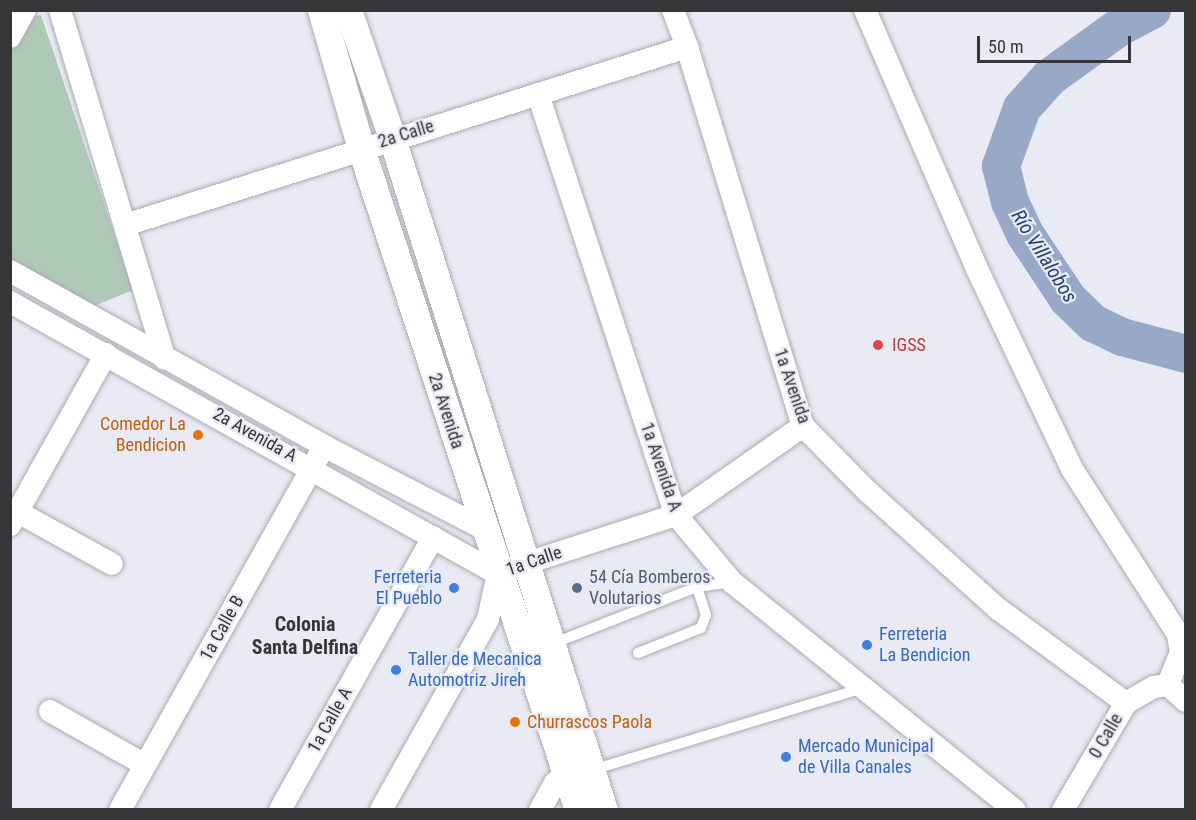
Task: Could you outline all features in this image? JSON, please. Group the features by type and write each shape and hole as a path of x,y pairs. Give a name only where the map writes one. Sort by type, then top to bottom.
{"street":[{"path":"10,37 26,10"},
{"path":"60,10 165,359"},
{"name":"2a Avenida","path":"321,10 361,149 498,574 580,775 604,810"},
{"name":"2a Avenida","path":"348,10 392,138 550,645 580,775 578,810"},
{"name":"1a Avenida","path":"673,10 687,47 802,426 867,491 998,609 1126,703"},
{"path":"865,10 977,269 1072,469 1178,634 1181,652 1168,685 1185,701"},
{"name":"2a Calle","path":"125,225 392,138 687,47"},
{"name":"1a Avenida A","path":"538,94 676,515 732,582 861,689 1015,810"},
{"name":"2a Avenida A","path":"10,271 324,446 484,529"},
{"name":"2a Avenida A","path":"10,302 312,467 498,574"},
{"path":"106,354 14,519 112,564"},
{"name":"1a Calle","path":"381,810 488,619 498,574 524,563 676,515 802,426"},
{"name":"1a Calle B","path":"120,810 324,446"},
{"name":"1a Calle A","path":"280,810 433,537"},
{"name":"0 Calle","path":"1064,810 1126,703 1154,687 1168,685"},
{"path":"50,711 145,765"},
{"path":"540,810 555,783 580,775"}],"lane":[{"path":"550,645 697,587 732,582"},
{"path":"638,653 701,628 706,615 697,587"},
{"path":"580,775 861,689"}],"green space":[{"path":"41,15 133,290 82,311 11,269 11,43 23,18"}],"waterway":[{"name":"Río Villalobos","path":"1152,10 1118,28 1050,77 1022,108 1001,166 1010,202 1025,234 1068,299 1093,323 1122,337 1186,354"}],"place":[{"name":"IGSS","path":"878,345"},
{"name":"Comedor La Bendicion","path":"198,435"},
{"name":"Ferreteria El Pueblo","path":"454,588"},
{"name":"54 Cía Bomberos Volutarios","path":"577,588"},
{"name":"Ferreteria La Bendicion","path":"867,645"},
{"name":"Taller de Mecanica Automotriz Jireh","path":"396,670"},
{"name":"Churrascos Paola","path":"515,722"},
{"name":"Mercado Municipal de Villa Canales","path":"786,757"}],"district":[{"name":"Colonia Santa Delfina","path":"305,636"}]}
